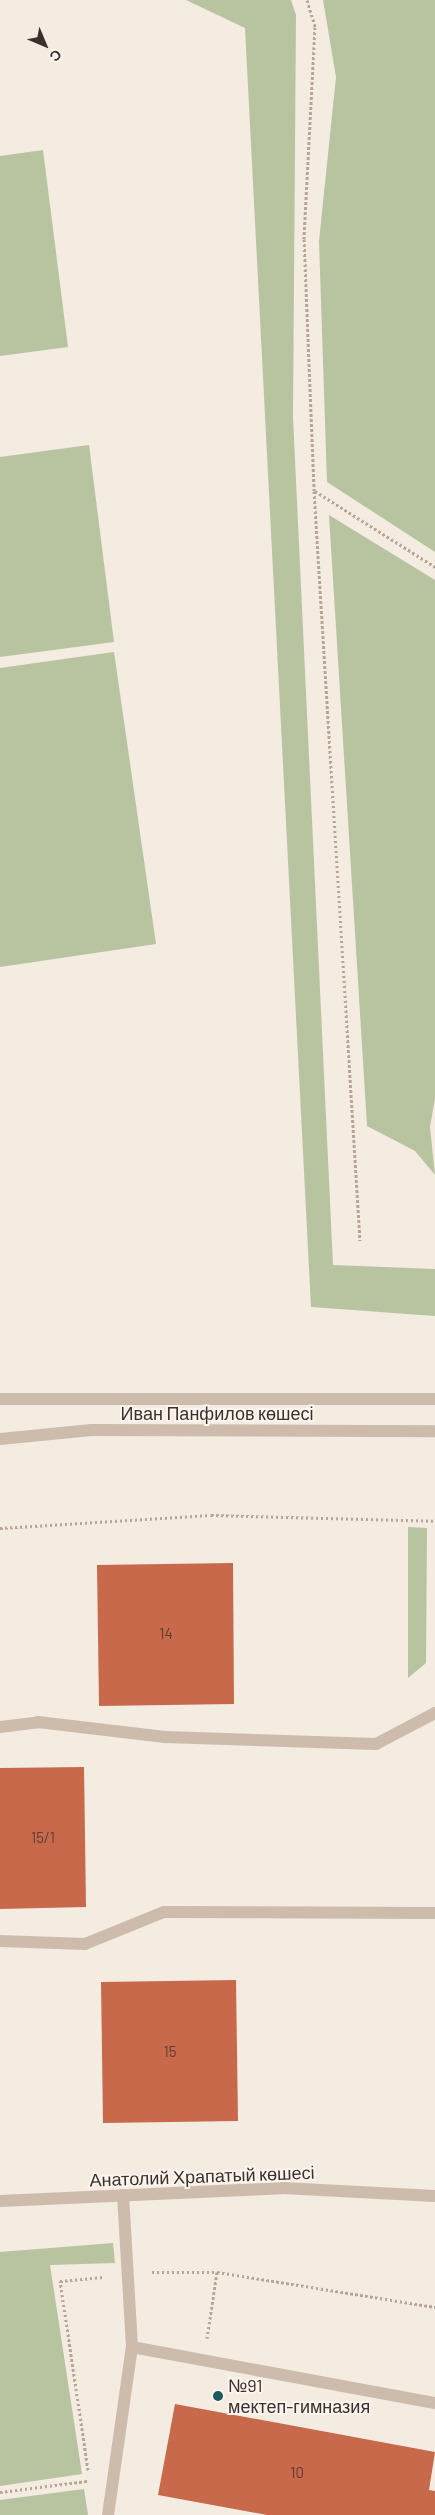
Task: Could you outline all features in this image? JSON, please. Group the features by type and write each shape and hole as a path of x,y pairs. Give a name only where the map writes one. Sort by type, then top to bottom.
{"street":[{"name":"Иван Панфилов көшесі","path":"0,1399 435,1399"},
{"name":"Иван Панфилов көшесі","path":"0,1439 92,1430 435,1431"},
{"path":"0,1727 38,1722 165,1737 376,1744 435,1713"},
{"path":"0,1940 85,1944 164,1912 435,1913"},
{"name":"Анатолий Храпатый көшесі","path":"0,2201 283,2188 435,2196"},
{"path":"108,2515 132,2347 123,2195"},
{"path":"132,2347 435,2403"}],"path":[{"path":"307,0 315,27 304,239 314,491 360,1241"},
{"path":"314,491 435,567"},
{"path":"0,1528 211,1515 435,1521"},
{"path":"146,2272 217,2272 435,2306"},
{"path":"197,2340 207,2340 217,2272"},
{"path":"90,2480 60,2281 108,2276 108,2286"},
{"path":"0,2492 98,2479"}],"green space":[{"path":"186,0 291,0 296,15 293,417 333,1265 435,1269 435,1316 311,1307 245,28"},
{"path":"323,0 435,0 435,552 327,482 319,241 336,77"},
{"path":"43,150 68,347 0,356 0,156"},
{"path":"89,445 114,642 0,657 0,457"},
{"path":"329,515 435,580 435,1098 430,1127 435,1175 415,1151 367,1126"},
{"path":"114,652 156,944 0,967 0,668"},
{"path":"408,1527 427,1528 426,1663 408,1678"},
{"path":"113,2243 115,2263 50,2265 82,2474 0,2486 0,2252"},
{"path":"84,2489 88,2515 0,2515 0,2500"}],"building":[{"path":"233,1563 234,1704 99,1706 97,1565"},
{"path":"84,1767 86,1907 0,1909 0,1768"},
{"path":"236,1980 238,2121 103,2123 101,1982"},
{"path":"175,2404 435,2452 429,2490 435,2491 435,2515 267,2515 158,2495"}],"place":[{"name":"№91 мектеп-гимназия","path":"218,2396"}]}
